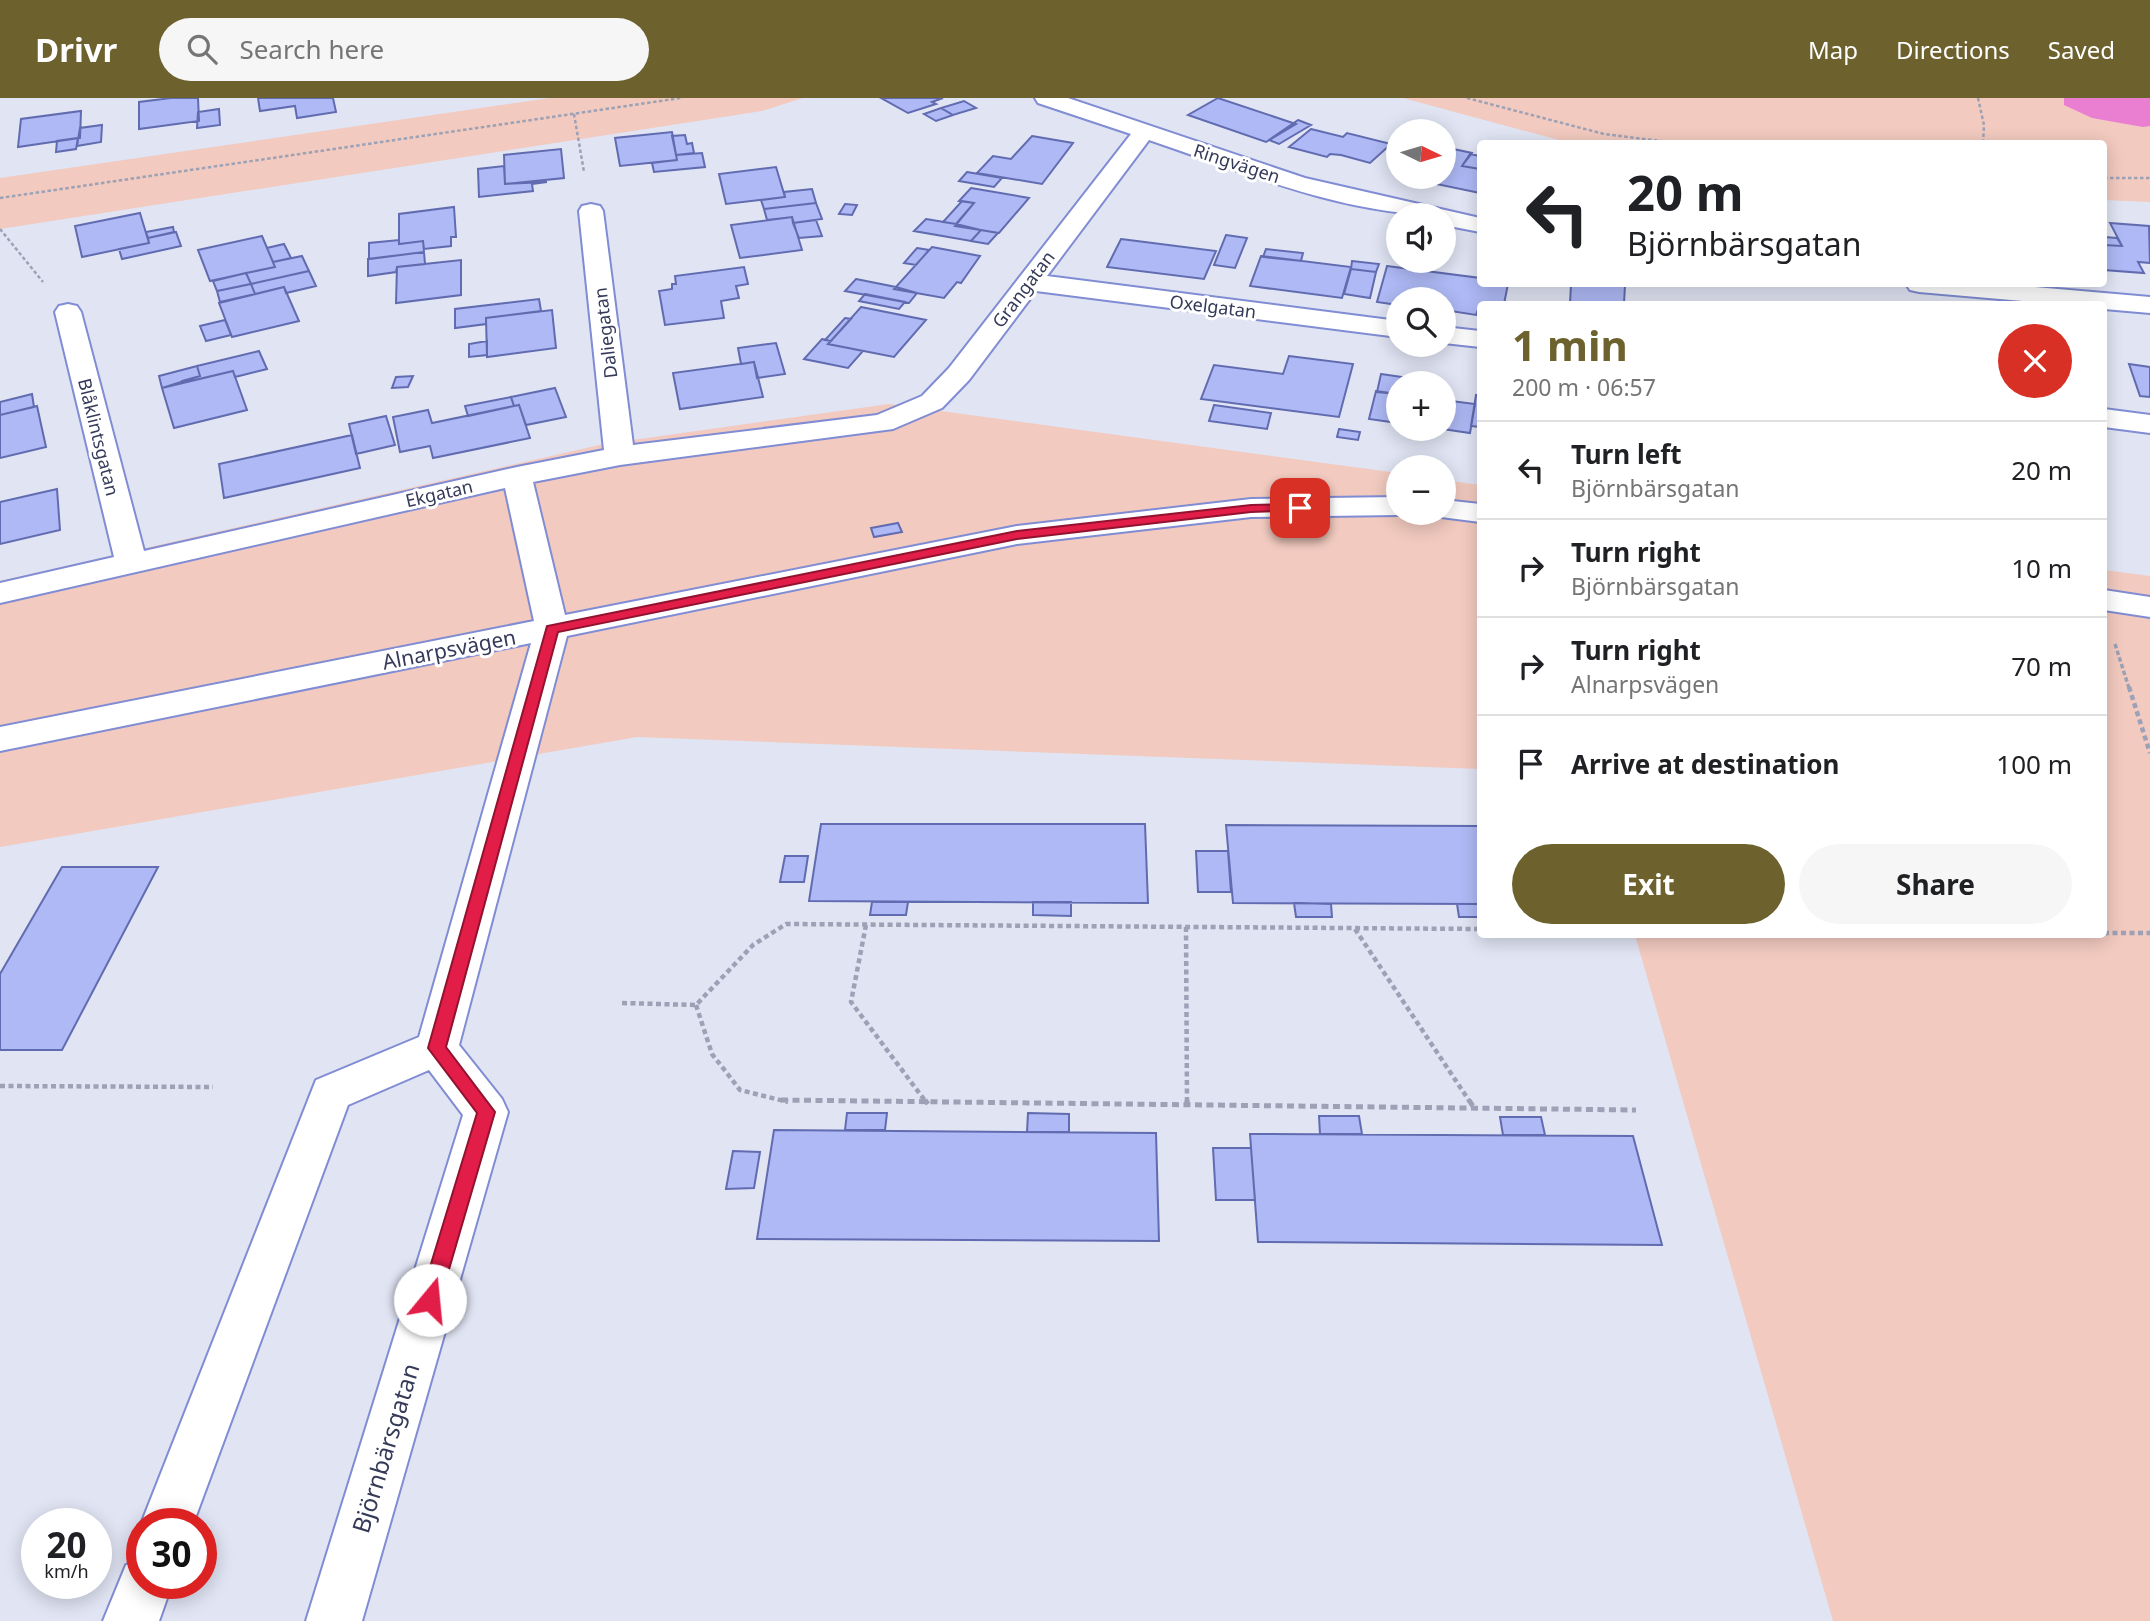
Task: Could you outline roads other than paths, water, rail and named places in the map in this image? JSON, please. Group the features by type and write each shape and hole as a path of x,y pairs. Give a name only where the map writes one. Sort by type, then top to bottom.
{"street":[{"name":"Ringvägen","path":"1046,98 1298,183 1386,204"},
{"name":"Grangatan","path":"883,423 932,402 959,374 1144,132"},
{"name":"Daliegatan","path":"591,211 620,456"},
{"path":"1456,220 1477,224"},
{"name":"Oxelgatan","path":"1029,282 1386,327"},
{"path":"1952,287 2106,301"},
{"path":"2107,301 2150,305"},
{"name":"Blåklintsgatan","path":"68,312 131,563"},
{"path":"1456,336 1477,339"},
{"path":"2107,418 2150,424"},
{"name":"Ekgatan","path":"0,593 517,476 620,456 883,423"},
{"path":"173,1508 331,1093 437,1048 552,629 517,476"},
{"name":"Alnarpsvägen","path":"0,739 1017,535 1251,508 1386,506"},
{"path":"1456,510 1477,513"},
{"path":"2107,600 2150,607"},
{"name":"Björnbärsgatan","path":"334,1621 486,1112 437,1048"},
{"path":"131,1621 139,1599"}]}
